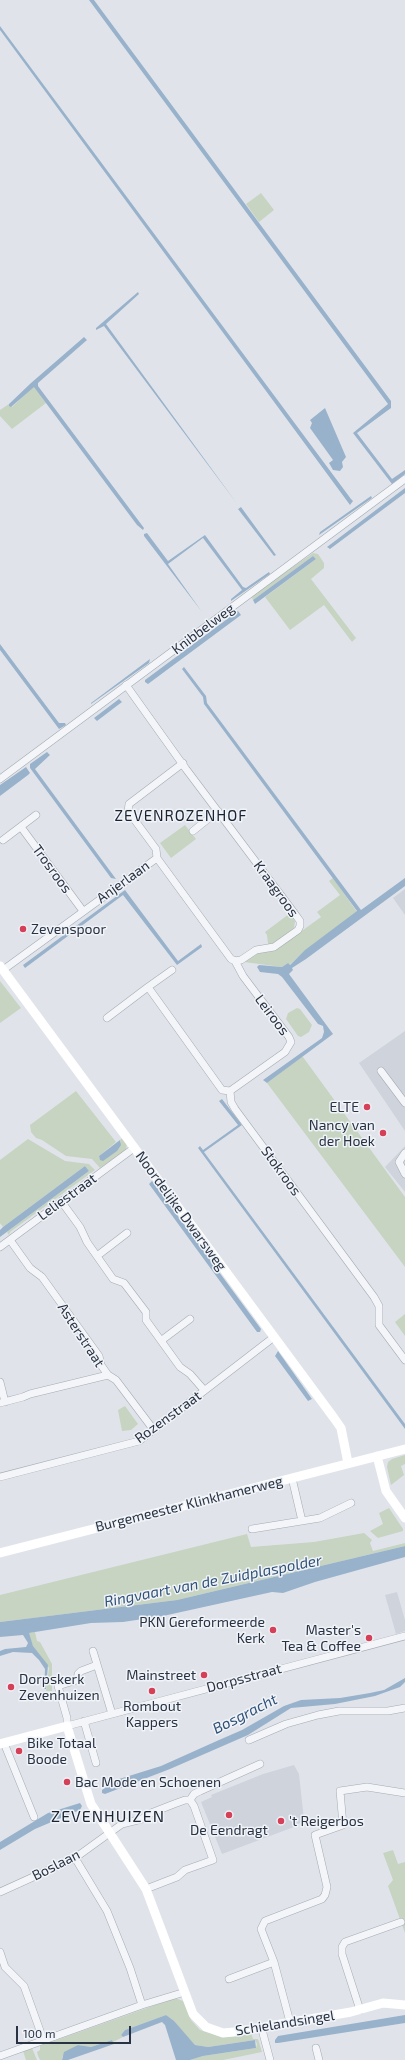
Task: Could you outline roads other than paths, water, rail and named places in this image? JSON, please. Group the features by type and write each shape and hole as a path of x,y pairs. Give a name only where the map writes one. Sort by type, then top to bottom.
{"street":[{"name":"Knibbelweg","path":"0,779 405,479"},
{"name":"Kraagroos","path":"126,685 300,921 298,930 277,945 256,950 241,960 235,961"},
{"name":"Anjerlaan","path":"2,968 83,912 157,858 156,849 128,811 129,804 183,763"},
{"path":"193,830 218,811"},
{"path":"2,840 36,815"},
{"name":"Trosroos","path":"21,827 83,912"},
{"path":"157,858 231,959 235,961"},
{"name":"Leiroos","path":"230,1092 285,1052 291,1042 289,1037 243,976 235,961"},
{"name":"Noordelijke Dwarsweg","path":"2,968 340,1426 348,1463"},
{"path":"107,1018 172,970"},
{"path":"148,987 222,1090 230,1092"},
{"path":"381,1071 405,1104"},
{"name":"Stokroos","path":"230,1092 231,1102 235,1109 374,1297 379,1306 379,1325 405,1360"},
{"name":"Leliestraat","path":"0,1247 134,1148"},
{"path":"405,1153 399,1162 400,1168 405,1174"},
{"path":"61,1201 80,1227 87,1242 113,1280 124,1282 146,1312 146,1320 162,1340 180,1367 190,1374 204,1390"},
{"path":"97,1256 127,1233"},
{"name":"Asterstraat","path":"10,1240 30,1268 47,1283 99,1356 101,1365 108,1375 116,1380 153,1429"},
{"path":"162,1340 190,1319"},
{"name":"Rozenstraat","path":"0,1477 139,1441 274,1337"},
{"path":"0,1382 3,1402 108,1375"},
{"name":"Burgemeester Klinkhamerweg","path":"0,1553 405,1449"},
{"path":"378,1456 386,1491 405,1518"},
{"path":"292,1478 302,1521"},
{"path":"252,1529 320,1518 352,1503"},
{"name":"Dorpsstraat","path":"2,1744 405,1636"},
{"path":"93,1651 112,1714"},
{"path":"67,1726 67,1718 58,1686 77,1680 78,1674 81,1671 97,1665"},
{"path":"249,1740 286,1724 318,1715 338,1711 388,1711 405,1708"},
{"path":"84,1721 96,1763"},
{"name":"Schielandsingel","path":"67,1726 91,1804 108,1833 146,1889 193,2014 202,2024 211,2030 223,2032 360,2010 383,2003 405,2005"},
{"path":"2,1744 34,1817"},
{"path":"146,1889 178,1877 185,1870 212,1860 194,1806 190,1800 194,1794 260,1764"},
{"path":"290,2022 274,1962 261,1929 264,1921 315,1902 322,1899 326,1895 327,1887 315,1835 343,1825 340,1791 367,1787 405,1793"},
{"name":"Boslaan","path":"0,1892 75,1858 122,1824 142,1819 151,1813 185,1800 190,1800"},
{"path":"75,1858 107,1911 130,1968 142,2005"},
{"path":"360,2010 342,1954 342,1947 345,1942 401,1922"},
{"path":"0,1952 6,1967 24,1986 43,2040"},
{"path":"229,1979 274,1962"},
{"path":"0,2056 142,2005 185,1992"},
{"path":"261,2026 270,2060"},
{"path":"316,2048 319,2060"}],"water":[{"path":"89,0 94,0 391,401 391,408 357,433 392,479 405,470 405,474 392,484 353,433 388,404"},
{"path":"0,26 353,501 350,505 0,30"},
{"path":"138,292 139,294 106,324 238,505 104,326 96,330 96,328"},
{"path":"84,337 87,340 38,383 38,386 144,528 143,530 137,525 34,387 11,407 9,406 9,404 31,383"},
{"path":"325,408 346,457 342,462 343,467 340,471 333,470 329,463 333,460 310,428 312,423 310,420"},
{"path":"405,488 405,493 330,549 327,547"},
{"path":"371,496 372,498 319,535 320,532"},
{"path":"241,507 276,555 274,556 238,509"},
{"path":"147,533 168,561 205,535 243,587 246,588 269,572 270,574 231,601 231,599 242,590 203,538 168,564 202,612 144,536 144,534"},
{"path":"313,556 316,559 255,604 253,600"},
{"path":"238,611 241,615 148,684 145,682 145,680"},
{"path":"0,644 59,723 65,723 66,725 59,729 0,650"},
{"path":"150,659 149,663 91,704 91,703"},
{"path":"184,667 206,696 207,703 361,910 405,878 405,886 292,968 293,970 289,974 333,1034 267,1083 263,1080 322,1038 324,1032 323,1026 318,1024 282,977 278,974 260,972 257,967 259,965 282,967 288,963 290,965 305,950 357,911 204,704 203,697 182,669"},
{"path":"119,699 122,702 97,721 94,718"},
{"path":"47,752 50,755 35,769 116,879 111,878 30,768 30,764"},
{"path":"26,767 30,773 0,796 0,785"},
{"path":"125,890 178,961 201,944 202,947 177,965 123,895 25,968 23,965"},
{"path":"222,1099 242,1125 204,1152 405,1424 405,1429 198,1148 200,1146 203,1150 238,1125 219,1101"},
{"path":"120,1140 121,1145 117,1151 103,1161 100,1160 99,1156"},
{"path":"85,1166 89,1171 0,1237 0,1230 3,1227"},
{"path":"152,1181 261,1329 260,1332 257,1332 149,1184"},
{"path":"278,1351 312,1399 308,1401 275,1356"},
{"path":"405,1546 405,1557 315,1582 283,1593 272,1592 163,1616 123,1622 91,1623 29,1633 33,1646 48,1665 46,1689 44,1689 45,1669 32,1653 13,1652 0,1656 0,1651 5,1649 26,1647 28,1643 23,1635 0,1637 0,1622 177,1600"},
{"path":"405,1678 405,1682 400,1687 375,1696 335,1704 291,1708 248,1735 170,1769 105,1794 102,1793 102,1790 116,1780 161,1766 242,1730 284,1706 301,1700 340,1698 384,1690"},
{"path":"80,1803 82,1806 80,1810 35,1829 0,1850 0,1842 48,1813"},
{"path":"166,2015 174,2021 195,2045 208,2047 255,2040 256,2048 203,2056 190,2060 176,2060 165,2025 162,2022 123,2037 121,2035 125,2030"},
{"path":"405,2015 405,2023 275,2043 278,2036"},
{"path":"112,2040 114,2044 68,2060 62,2060 64,2052 78,2045 91,2047"}],"place":[{"name":"Zevenspoor","path":"23,929"},
{"name":"ELTE","path":"367,1107"},
{"name":"Nancy van der Hoek","path":"383,1133"},
{"name":"PKN Gereformeerde Kerk","path":"273,1630"},
{"name":"Master's Tea & Coffee","path":"369,1638"},
{"name":"Mainstreet","path":"204,1675"},
{"name":"Dorpskerk Zevenhuizen","path":"11,1687"},
{"name":"Rombout Kappers","path":"152,1691"},
{"name":"Bike Totaal Boode","path":"19,1751"},
{"name":"Bac Mode en Schoenen","path":"67,1782"},
{"name":"De Eendragt","path":"229,1815"},
{"name":"'t Reigerbos","path":"281,1821"}],"district":[{"name":"ZEVENROZENHOF","path":"181,816"},
{"name":"ZEVENHUIZEN","path":"108,1817"}],"water label":[{"name":"Ringvaart van de Zuidplaspolder","path":"213,1581"},
{"name":"Bosgracht","path":"245,1714"}]}
